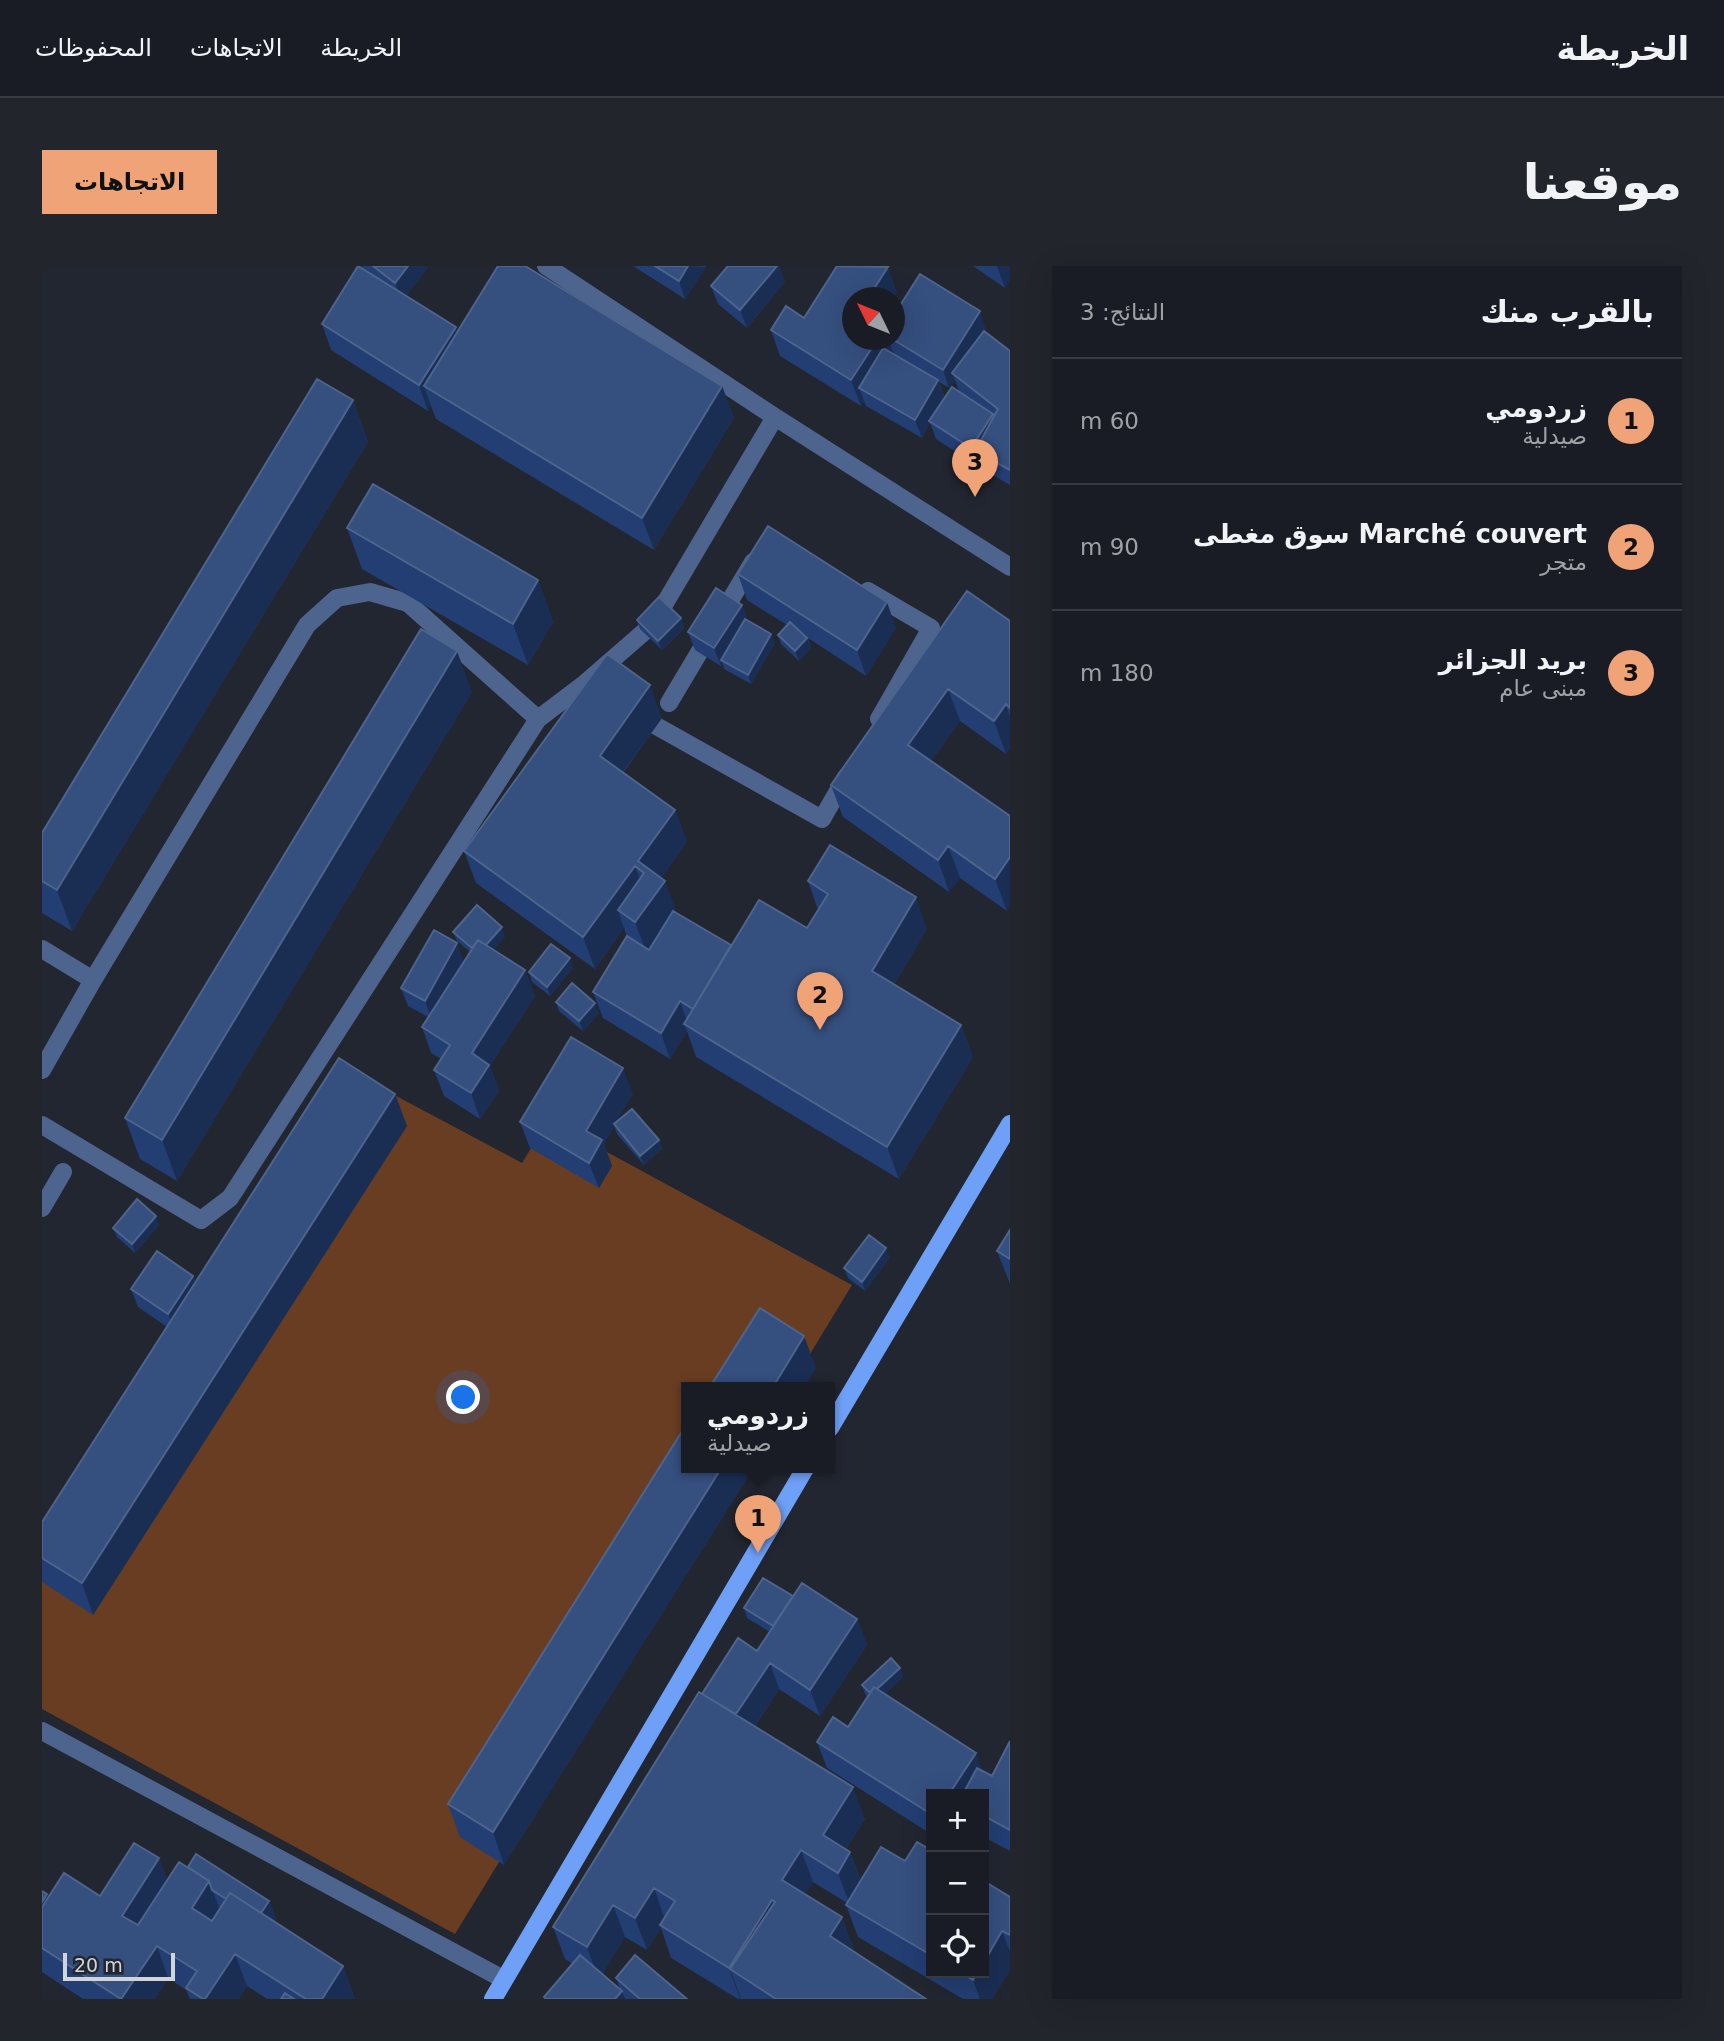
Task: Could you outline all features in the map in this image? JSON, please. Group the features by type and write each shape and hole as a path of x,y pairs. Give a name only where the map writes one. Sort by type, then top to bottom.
{"main road":[{"path":"835,1420 1010,1124"},
{"path":"492,1999 802,1473"}],"street":[{"path":"546,266 1010,567"},
{"path":"42,1125 201,1220 230,1198 538,719 589,688 652,625 775,417"},
{"path":"669,703 763,545"},
{"path":"850,581 931,628 870,736"},
{"path":"42,1070 93,980 307,625 337,598 370,592 408,603 538,719"},
{"path":"619,705 822,819 856,759"},
{"path":"42,949 93,980"},
{"path":"42,1208 63,1172"},
{"path":"42,1731 503,1979"}],"shaded area":[{"path":"336,1064 522,1163 548,1120 852,1285 793,1382 681,1382 681,1473 737,1473 455,1934 42,1709 42,1560"}],"building":[{"path":"358,266 456,327 419,385 322,324"},
{"path":"373,266 408,266 395,283"},
{"path":"498,266 525,266 722,386 642,518 424,386"},
{"path":"655,266 688,266 679,281"},
{"path":"728,266 777,266 740,310 711,286"},
{"path":"837,266 888,267 875,287 842,287 842,350 870,350 851,380 771,330 786,306 804,318"},
{"path":"920,274 980,311 943,370 905,347 905,298"},
{"path":"984,331 1010,351 1010,470 975,451 998,409 952,373"},
{"path":"882,350 886,350 938,380 915,420 859,388"},
{"path":"317,379 353,400 57,890 42,881 42,833"},
{"path":"952,387 993,414 971,448 929,421"},
{"path":"373,484 538,580 513,624 347,528"},
{"path":"768,526 887,602 857,650 738,574"},
{"path":"716,588 742,605 714,648 688,632"},
{"path":"967,591 1010,621 1010,708 1006,704 994,721 948,689 908,745 1010,816 1010,857 995,879 948,846 938,860 831,785"},
{"path":"659,597 681,618 658,641 637,620"},
{"path":"745,619 771,634 748,675 721,660"},
{"path":"790,622 807,638 795,651 778,635"},
{"path":"421,629 457,651 162,1140 125,1118"},
{"path":"607,654 650,685 600,756 675,810 638,861 665,881 635,922 618,910 644,873 635,866 583,937 464,851"},
{"path":"830,845 916,897 872,971 961,1025 887,1147 684,1024 759,900 807,928 828,894 808,881"},
{"path":"477,905 502,927 486,945 478,940 472,948 453,932"},
{"path":"673,911 731,945 693,1009 680,1001 661,1033 593,992 627,936 649,950"},
{"path":"434,930 457,943 425,1001 401,988"},
{"path":"478,940 525,970 472,1053 489,1065 471,1093 434,1070 450,1045 422,1027"},
{"path":"551,944 570,958 547,987 529,972"},
{"path":"572,983 595,1003 579,1021 556,1002"},
{"path":"571,1037 623,1068 586,1131 602,1140 589,1163 520,1122"},
{"path":"339,1058 395,1094 82,1583 42,1558 42,1522"},
{"path":"632,1109 659,1140 640,1156 614,1124"},
{"path":"137,1199 156,1216 132,1244 113,1228"},
{"path":"1010,1230 1010,1259 997,1251"},
{"path":"869,1235 886,1248 862,1282 844,1268"},
{"path":"157,1251 193,1276 168,1314 131,1289"},
{"path":"760,1308 804,1336 776,1382 713,1382"},
{"path":"681,1433 681,1473 718,1473 493,1832 448,1804"},
{"path":"763,1578 793,1596 773,1626 744,1608"},
{"path":"802,1583 857,1619 810,1690 770,1663 736,1714 702,1694 738,1638 757,1651"},
{"path":"891,1658 900,1668 870,1693 862,1685"},
{"path":"874,1687 976,1753 952,1789 926,1789 926,1811 817,1742 833,1717 848,1727"},
{"path":"699,1692 853,1787 823,1835 850,1852 838,1873 801,1850 782,1880 842,1917 830,1936 926,1999 776,1999 730,1969 775,1902 772,1900 729,1968 660,1925 675,1901 654,1888 635,1918 613,1905 587,1947 553,1927"},
{"path":"1010,1741 1010,1830 989,1819 989,1789 966,1789 977,1768 992,1776"},
{"path":"917,1842 926,1847 926,1952 846,1905 881,1847 905,1861"},
{"path":"134,1843 159,1858 122,1916 138,1925 179,1862 209,1881 192,1908 212,1921 230,1893 343,1966 322,1999 306,1999 235,1954 203,1999 186,1988 197,1971 157,1946 121,1999 42,1948 42,1907 64,1873 100,1896"},
{"path":"196,1854 269,1901 261,1913 230,1893 226,1899 212,1890 209,1881 188,1867"},
{"path":"989,1884 1010,1897 1010,1935 1002,1931 989,1953"},
{"path":"580,1955 622,1991 615,1999 544,1997"},
{"path":"635,1955 687,1999 640,1999 616,1978"},
{"path":"285,1993 294,1999 281,1999"}],"place":[{"name":"بريد الجزائر","path":"975,497"},
{"name":"Marché couvert سوق مغطى","path":"820,1030"},
{"name":"زردومي","path":"758,1553"}]}
